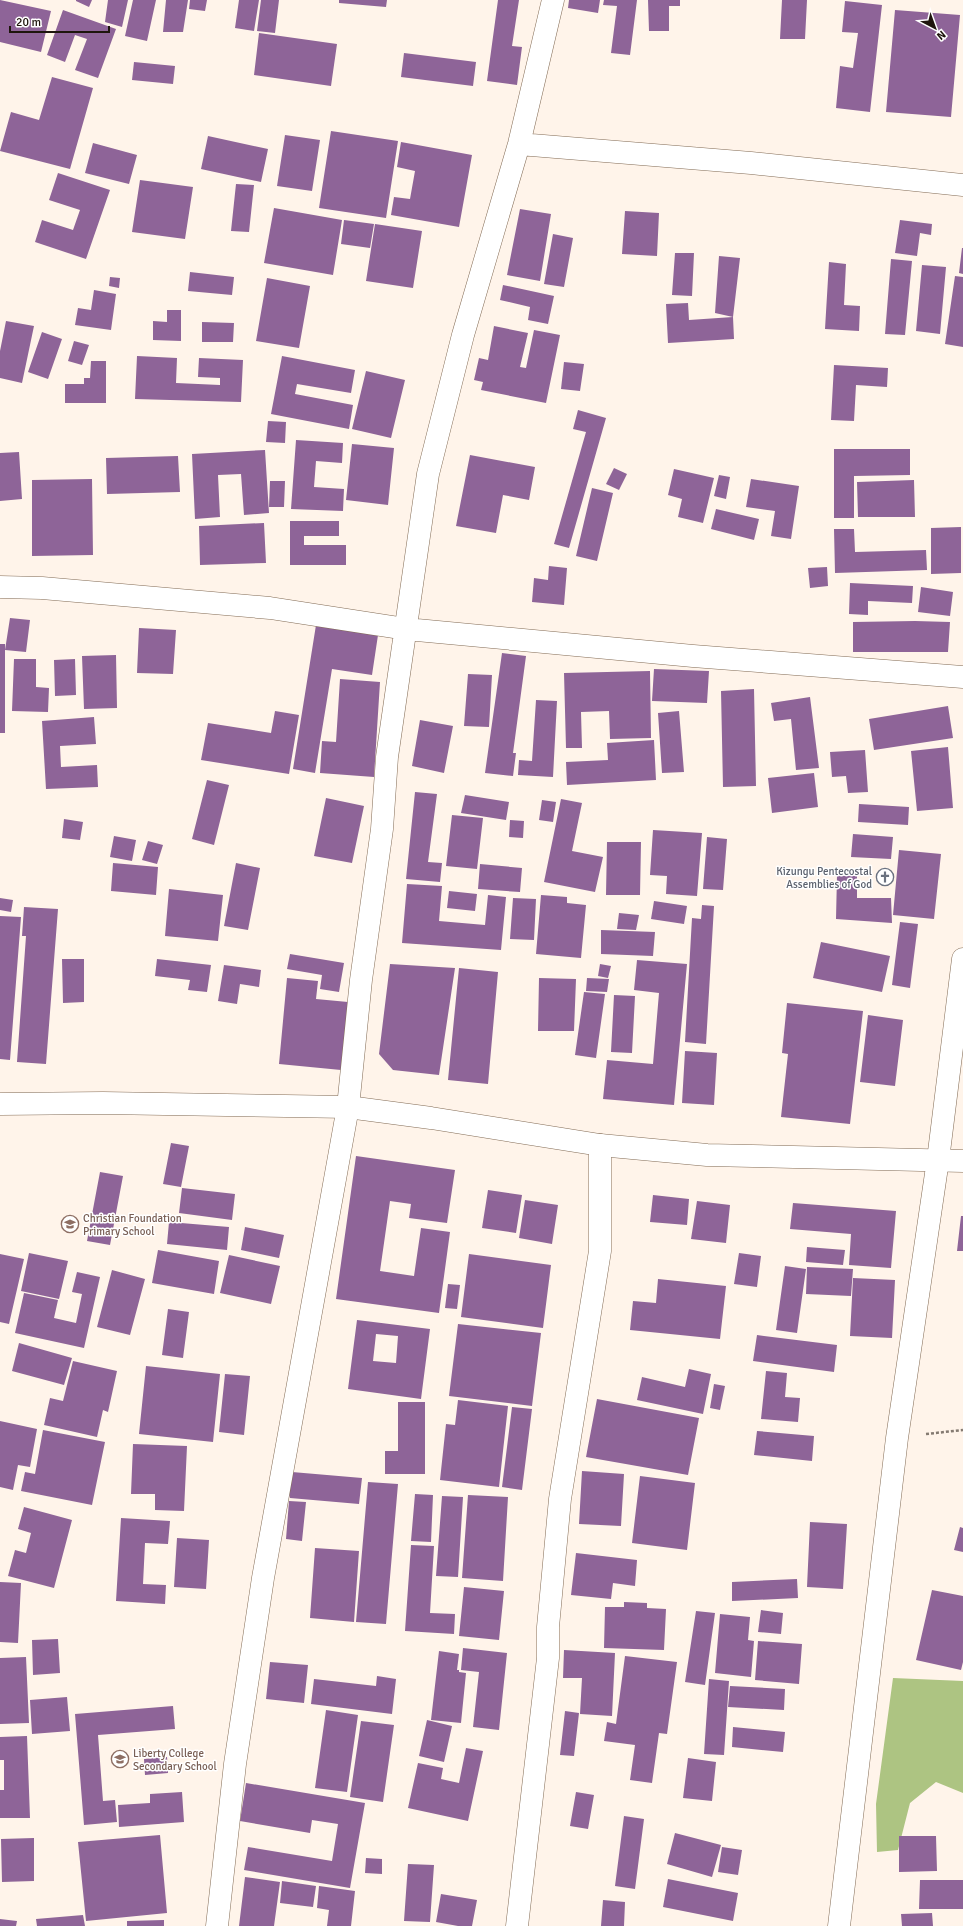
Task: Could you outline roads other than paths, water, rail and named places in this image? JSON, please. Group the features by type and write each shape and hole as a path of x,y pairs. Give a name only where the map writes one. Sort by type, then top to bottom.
{"street":[{"path":"217,1926 235,1764 263,1578 348,1107 360,980 382,829 387,757 428,474 463,336 519,144 553,0"},
{"path":"519,144 751,163 963,185"},
{"path":"0,587 50,589 270,608 406,629 693,656 963,677"},
{"path":"839,1926 897,1438 938,1160 963,959"},
{"path":"0,1104 103,1103 348,1107 431,1118 600,1145 707,1155 963,1161"},
{"path":"517,1926 548,1658 548,1627 560,1499 600,1251 600,1145"}],"place":[{"name":"Kizungu Pentecostal Assemblies of God","path":"885,877"},
{"name":"Christian Foundation Primary School","path":"70,1224"},
{"name":"Liberty College Secondary School","path":"120,1759"}]}
